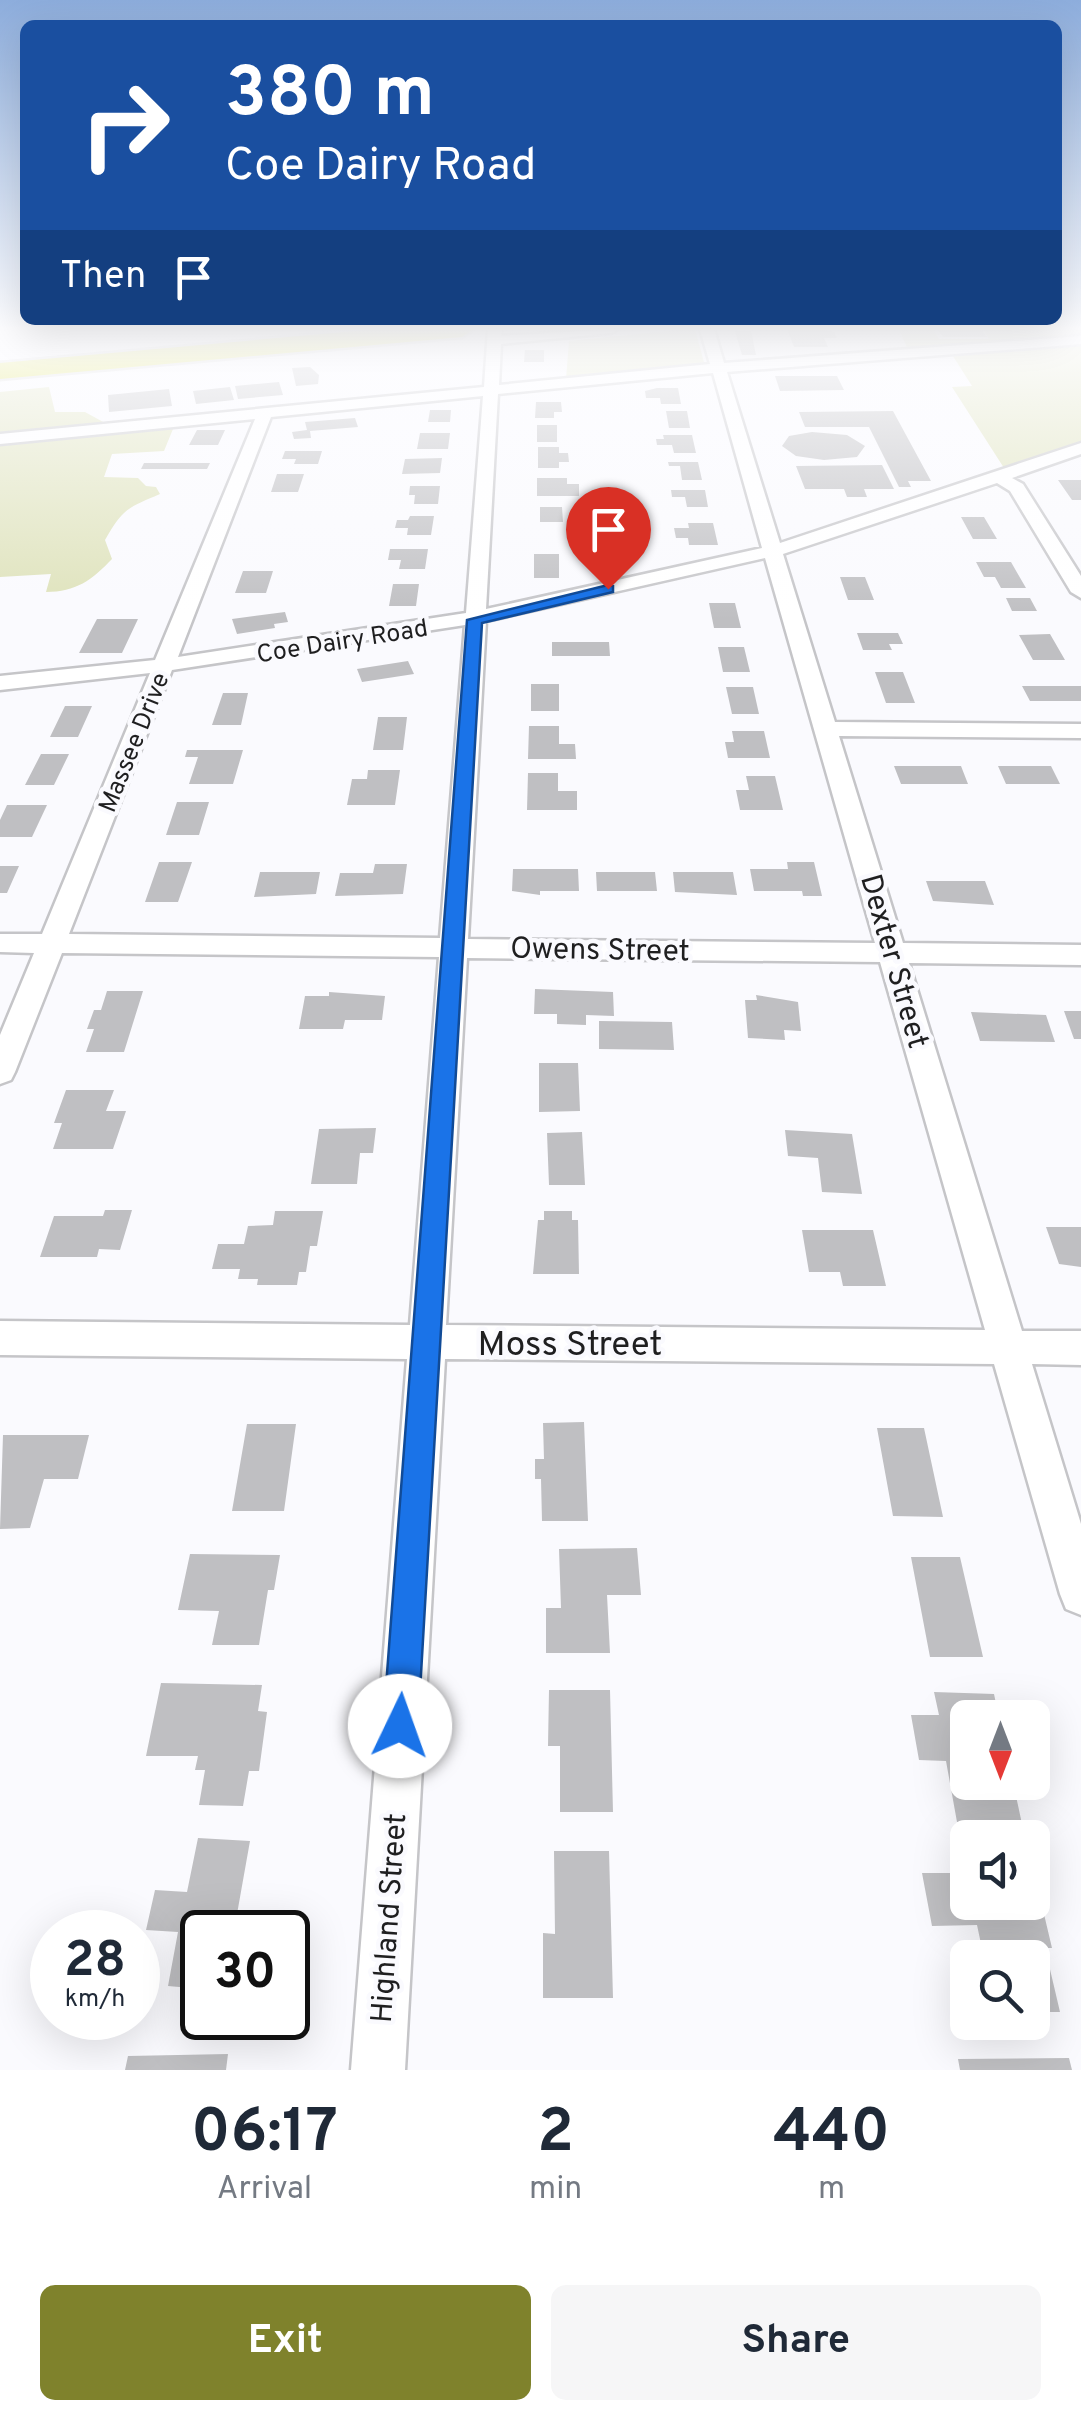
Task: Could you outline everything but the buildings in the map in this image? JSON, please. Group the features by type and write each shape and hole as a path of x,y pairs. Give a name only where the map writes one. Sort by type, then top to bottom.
{"street":[{"path":"0,439 137,426"},
{"name":"Massee Drive","path":"0,1072 260,426"},
{"name":"Highland Street","path":"378,2070 488,426"},
{"name":"Dexter Street","path":"737,426 1081,1594"},
{"name":"Coe Dairy Road","path":"0,684 164,667 474,620 773,551 1081,448"},
{"path":"997,476 1017,488 1081,592"},
{"path":"827,729 1081,731"},
{"name":"Owens Street","path":"0,943 1081,954"},
{"name":"Moss Street","path":"0,1338 1081,1348"}],"green space":[{"path":"0,426 75,426 0,432"},
{"path":"977,426 1081,426 1081,443 1004,468"},
{"path":"173,429 164,451 112,454 104,477 138,478 146,486 156,487 160,494 133,506 117,521 105,540 112,559 97,573 75,587 46,592 51,574 0,577 0,446"}],"route":[{"path":"400,1726 474,620 608,589"}]}
